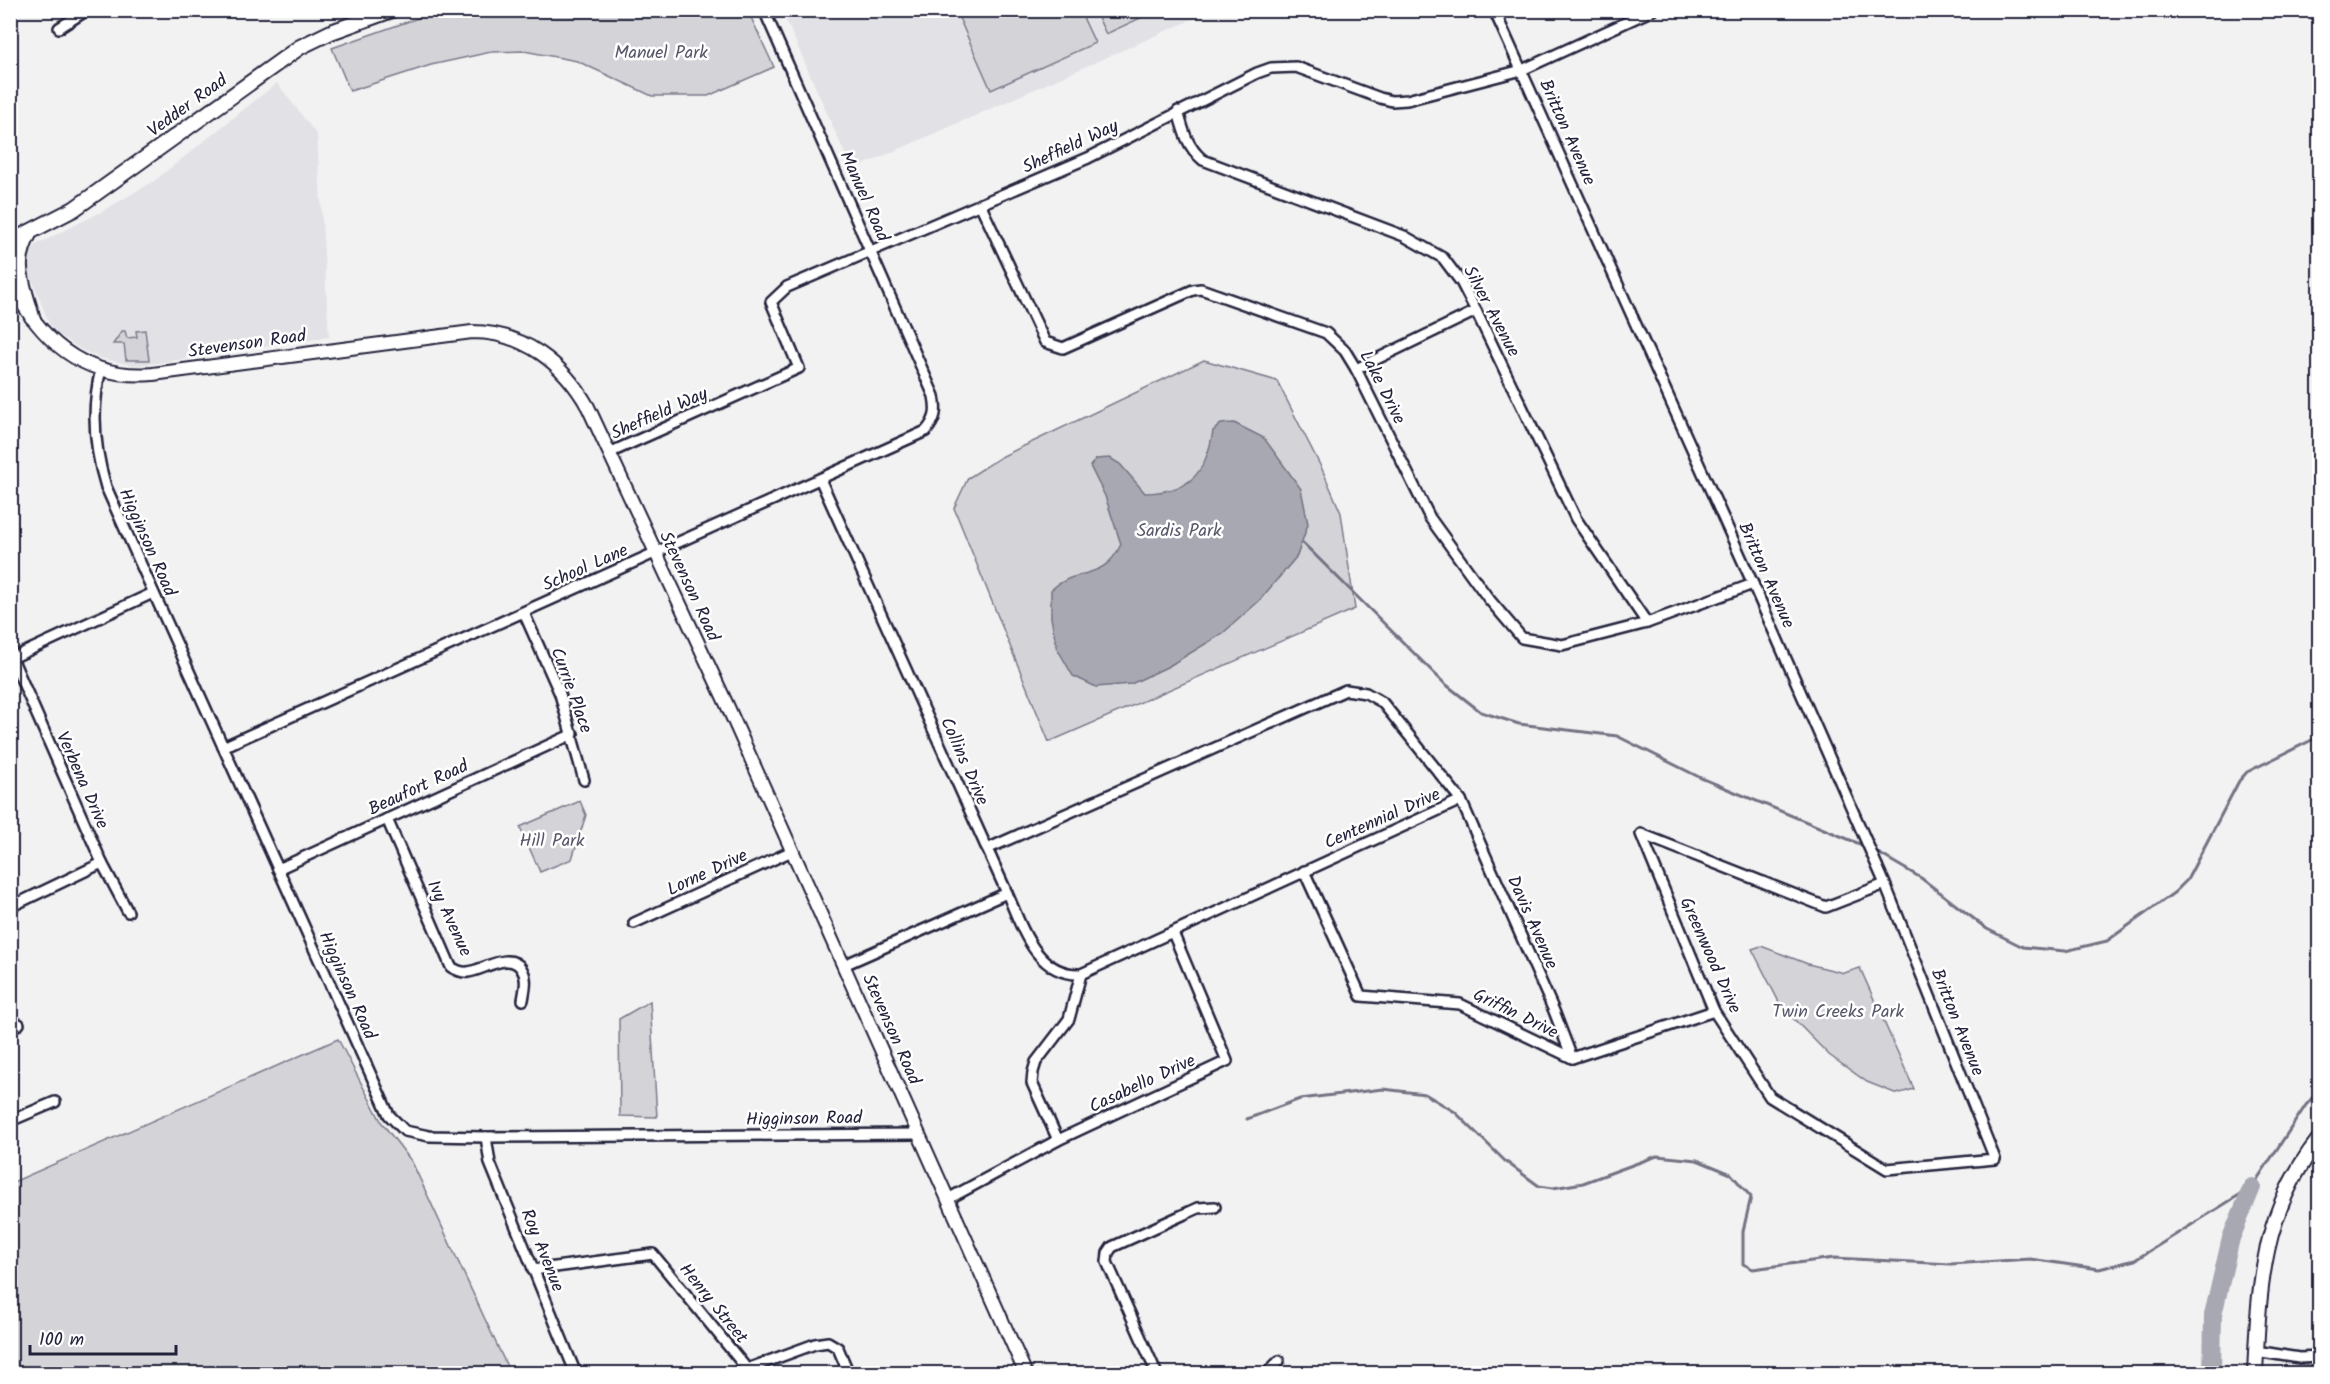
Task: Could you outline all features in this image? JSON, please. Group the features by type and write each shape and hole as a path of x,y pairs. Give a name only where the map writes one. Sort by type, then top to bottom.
{"main road":[{"name":"Vedder Road","path":"10,242 74,209 300,46 392,10"},
{"path":"30,232 19,258 19,267 32,316"},
{"path":"2255,1374 2262,1281 2271,1230 2277,1209 2296,1171 2319,1138"}],"street":[{"path":"59,28 87,10"},
{"name":"Manuel Road","path":"764,10 934,396"},
{"name":"Britton Avenue","path":"1494,10 1753,584 1885,884 1995,1159"},
{"name":"Sheffield Way","path":"609,453 799,369 771,302 787,287 1104,150 1257,73 1279,67 1296,67 1380,98 1392,101 1407,100 1522,70 1653,10"},
{"name":"Silver Avenue","path":"1178,111 1186,140 1194,153 1203,160 1404,236 1443,258 1461,282 1476,310 1576,519 1647,624"},
{"name":"Lake Drive","path":"980,204 1045,342 1052,346 1063,348 1193,290 1201,289 1326,333 1346,351 1430,518 1488,598 1522,638 1562,645 1647,624 1753,584"},
{"name":"Stevenson Road","path":"10,281 44,334 60,348 75,358 101,369 121,374 153,374 461,332 498,335 529,346 556,364 578,390 727,705 1026,1374"},
{"path":"1356,369 1476,310"},
{"name":"Higginson Road","path":"101,369 95,416 98,460 106,487 389,1115 398,1127 414,1134 486,1137 919,1134"},
{"name":"School Lane","path":"223,747 926,431 936,416 934,396"},
{"name":"Collins Drive","path":"820,479 1007,893"},
{"path":"11,658 153,593"},
{"name":"Currie Place","path":"524,613 560,694 584,780"},
{"name":"Verbena Drive","path":"11,658 102,864 128,912"},
{"name":"Centennial Drive","path":"987,849 1346,690 1366,693 1382,702 1461,800 1081,974"},
{"name":"Beaufort Road","path":"278,869 573,734"},
{"name":"Davis Avenue","path":"1461,800 1554,1011 1572,1058"},
{"name":"Ivy Avenue","path":"387,819 451,967 460,972 468,972 507,960 514,961 521,968 526,982 523,1000"},
{"name":"Greenwood Drive","path":"1885,884 1826,907 1641,834 1714,1011 1770,1096 1887,1169 1995,1159"},
{"name":"Lorne Drive","path":"634,923 792,851"},
{"path":"10,907 102,864"},
{"name":"Griffin Drive","path":"1304,871 1361,996 1460,1004 1572,1058 1714,1011"},
{"path":"844,965 1007,893 1030,944 1046,963 1069,974 1081,974 1069,1019 1036,1062 1033,1072 1032,1083 1058,1140"},
{"name":"Casabello Drive","path":"948,1199 1058,1140 1227,1061 1173,933"},
{"path":"10,1121 55,1102"},
{"name":"Roy Avenue","path":"486,1137 490,1163 576,1374"},
{"path":"1156,1374 1107,1262 1108,1253 1112,1247 1198,1208 1215,1207"},
{"name":"Henry Street","path":"533,1270 653,1254 747,1370 816,1344 828,1342 838,1348 849,1374"},
{"path":"2256,1351 2300,1358 2319,1357"},
{"path":"1266,1374 1279,1361"}],"shaded area":[{"path":"782,11 1211,11 852,170"},
{"path":"277,83 317,135 329,337 132,365 100,358 80,349 56,333 49,323 27,267 29,253 36,245 103,211 154,181"},
{"path":"1234,423 1264,438 1301,489 1308,524 1297,556 1259,601 1222,634 1169,666 1131,684 1096,687 1073,676 1057,648 1051,618 1051,590 1069,578 1107,564 1121,544 1105,496 1090,466 1096,459 1110,458 1120,464 1145,493 1174,489 1193,478 1200,469 1206,459 1213,431 1221,424"}],"green space":[{"name":"Manuel Park","path":"438,11 748,11 774,67 708,96 652,96 577,61 524,51 491,52 431,65 350,91 332,48"},
{"path":"956,11 1080,11 1095,43 991,90"},
{"path":"1095,11 1145,11 1147,15 1106,34"},
{"path":"145,330 149,360 126,360 124,344 113,344 122,331 125,331 127,338 137,337 136,331"},
{"name":"Sardis Park","path":"1204,360 1277,381 1322,469 1341,513 1355,609 1049,742 954,508 968,478 1001,457"},
{"name":"Hill Park","path":"580,801 586,815 572,859 540,872 520,827"},
{"name":"Twin Creeks Park","path":"1761,946 1808,964 1844,973 1860,968 1914,1089 1897,1094 1867,1082 1829,1055 1781,1006 1752,949"},
{"path":"650,1001 657,1117 620,1116 619,1019"},
{"path":"338,1039 382,1123 412,1162 510,1373 11,1373 11,1183"}],"waterway":[{"path":"1303,543 1444,683 1481,712 1519,724 1617,736 1701,778 1867,847"},
{"path":"1873,850 1921,878 1987,929 2023,947 2065,951 2107,941 2175,892 2187,880 2239,781 2247,772 2320,736"},
{"path":"1247,1119 1300,1099 1383,1089 1425,1094 1455,1112 1505,1161 1539,1186 1553,1188 1583,1183 1657,1156 1697,1160 1731,1174 1751,1197 1743,1231 1743,1264 1753,1269 1834,1258 1951,1264 2030,1259 2099,1269 2135,1260 2252,1187 2306,1105 2320,1089"},
{"path":"2212,1374 2213,1315 2231,1238 2252,1187"}]}
